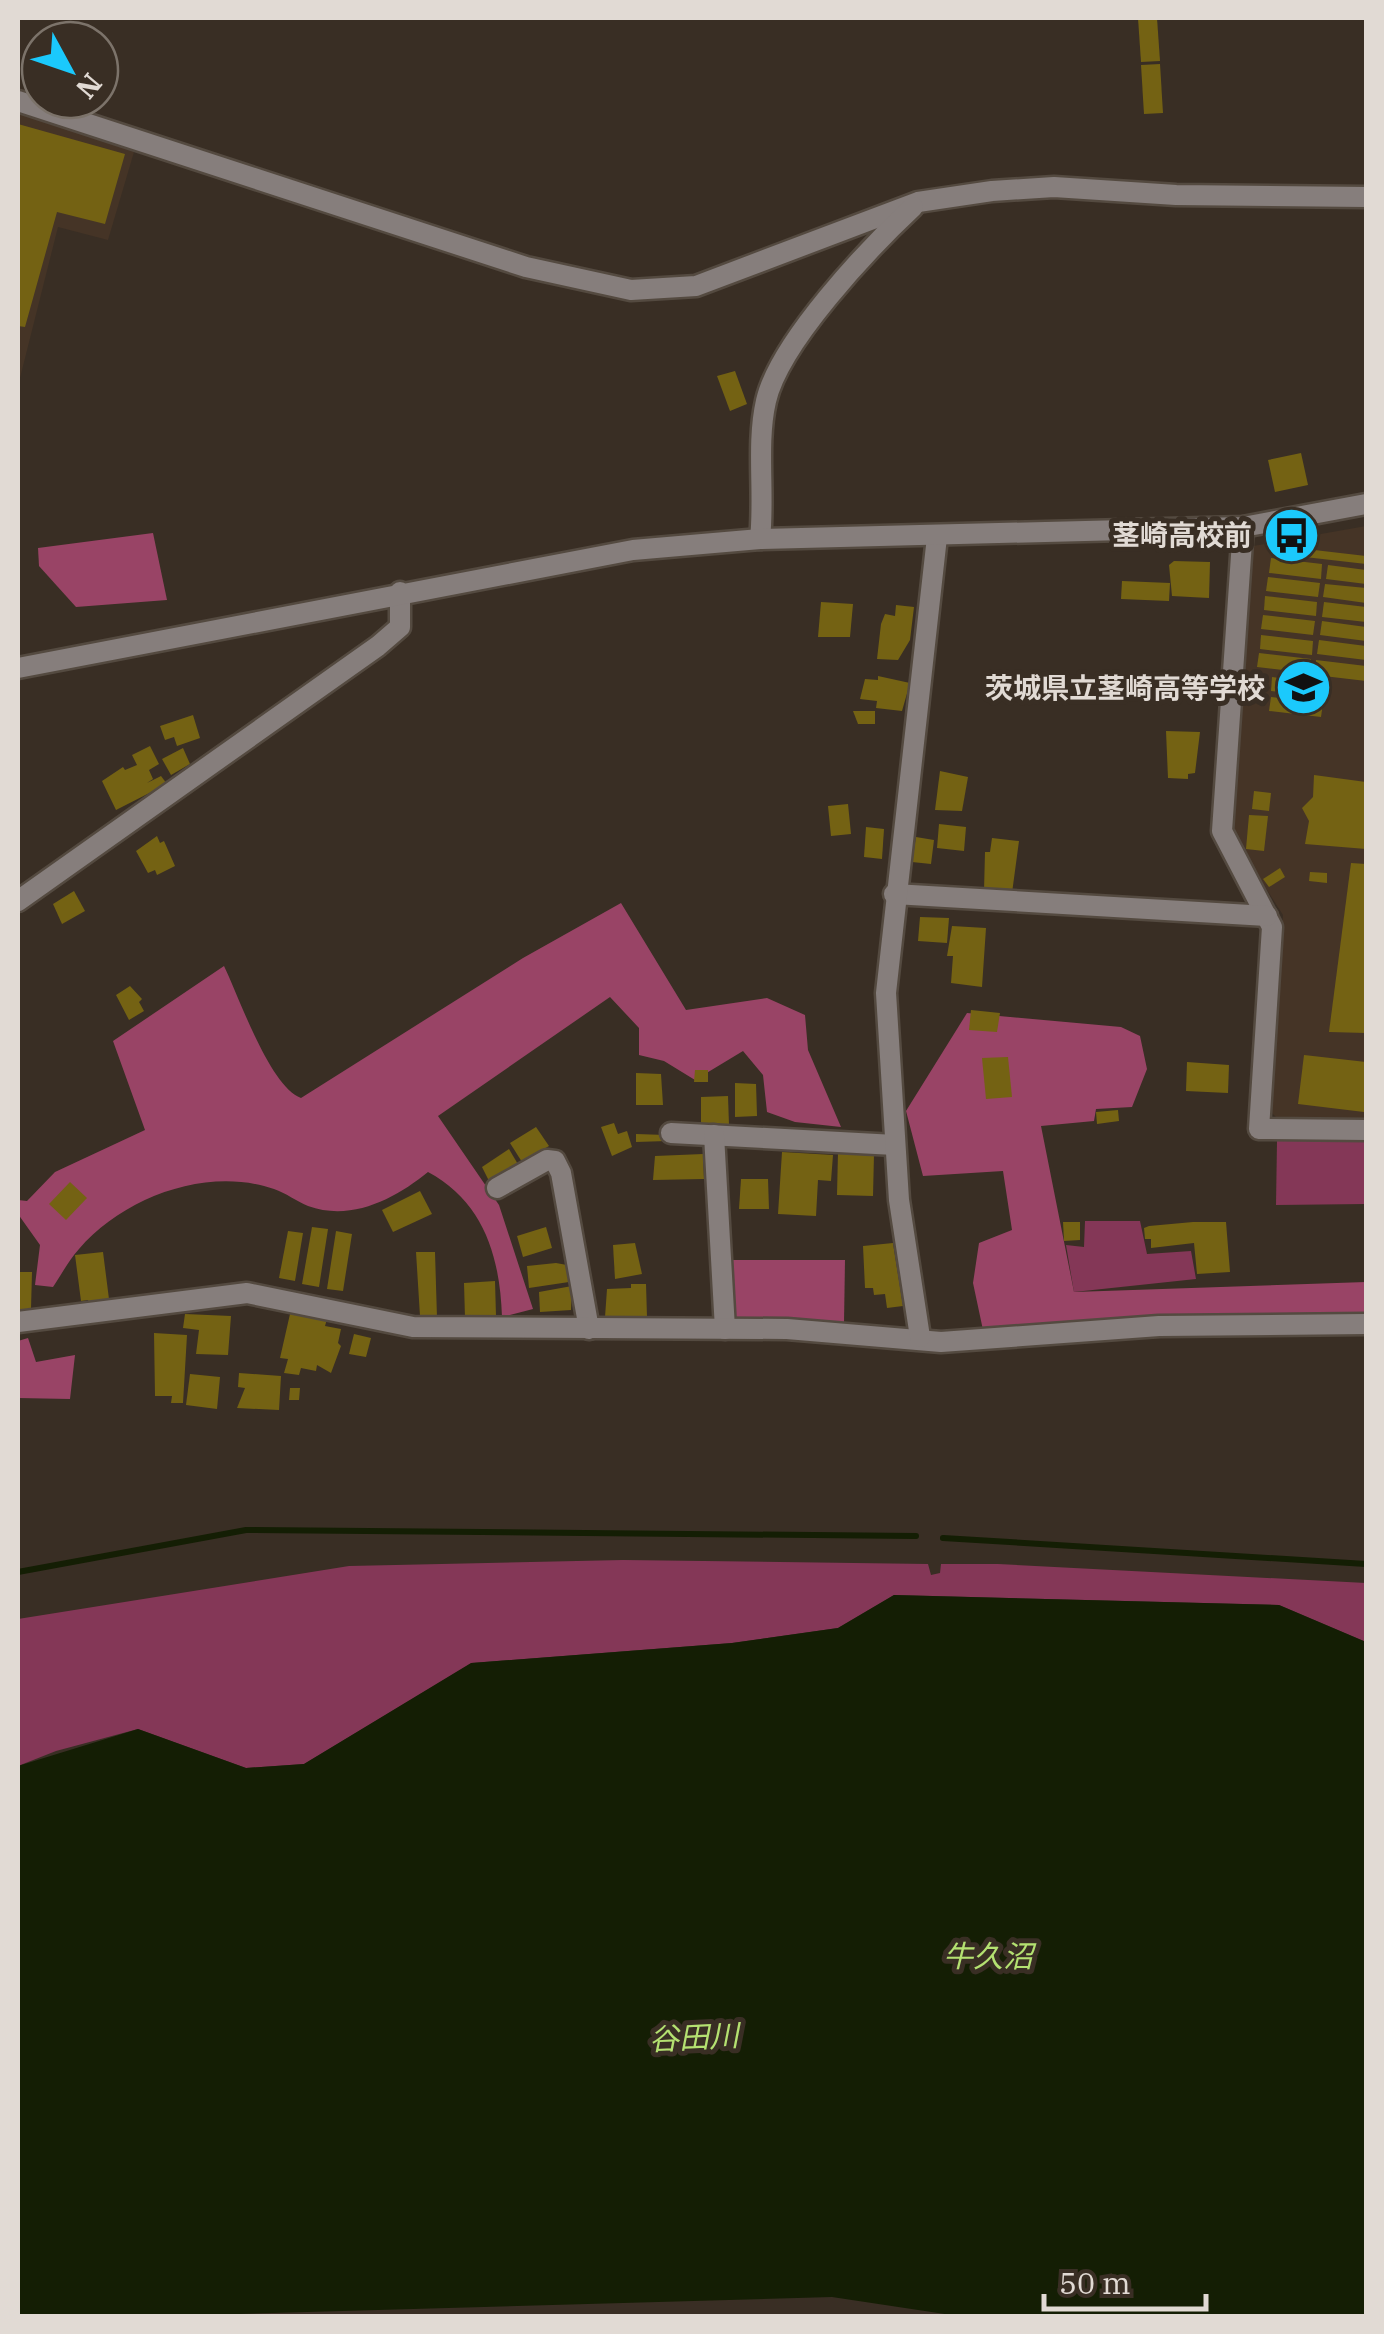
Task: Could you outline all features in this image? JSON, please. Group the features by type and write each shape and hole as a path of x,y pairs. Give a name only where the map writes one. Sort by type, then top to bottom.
{"street":[{"path":"18,101 526,267 631,290 696,286 918,202 1054,187 1176,195 1366,197"},
{"path":"760,539 763,417 770,385 838,287 918,202"},
{"path":"18,668 633,550 760,539 1244,527 1366,504"},
{"path":"1244,527 1222,831 1272,927 1259,1129 1366,1130"},
{"path":"920,1337 894,1144 886,993 894,894 937,537"},
{"path":"18,901 378,646 400,627 400,592"},
{"path":"894,894 1267,916"},
{"path":"671,1133 894,1144"},
{"path":"714,1135 724,1329"},
{"path":"497,1188 547,1160 554,1162 561,1173 588,1328"},
{"path":"18,1322 247,1293 413,1327 724,1329 920,1337 941,1342 1159,1326 1366,1324"}],"shaded area":[{"path":"18,110 20,120 46,120 134,152 108,240 58,227 20,378"},
{"name":"茨城県立茎崎高等学校","path":"1366,526 1366,1120 1279,1120 1272,1113 1283,915 1228,829 1253,546"},
{"path":"153,533 167,600 76,607 39,566 38,548"},
{"path":"621,903 686,1010 767,998 805,1015 808,1050 841,1127 795,1122 767,1112 763,1075 743,1051 695,1080 664,1061 639,1055 639,1028 610,997 438,1116 499,1205 533,1309 502,1317 497,1273 485,1233 463,1199 428,1172 373,1205 341,1211 308,1206 278,1191 248,1183 222,1181 168,1191 119,1214 98,1231 75,1253 53,1287 35,1285 40,1245 18,1214 18,1200 27,1201 55,1172 145,1130 113,1041 224,966 267,1060 289,1090 301,1098 523,958"},
{"path":"967,1013 1121,1027 1140,1036 1147,1069 1132,1107 1096,1109 1094,1121 1041,1126 1074,1292 1366,1282 1366,1316 1258,1314 983,1330 973,1283 979,1243 1012,1230 1003,1171 923,1176 906,1111"},
{"path":"1277,1141 1366,1141 1366,1204 1276,1205"},
{"path":"1085,1221 1140,1221 1147,1254 1191,1251 1196,1279 1074,1292 1066,1245 1084,1247"},
{"path":"730,1260 845,1260 844,1323 730,1322"},
{"path":"28,1338 36,1362 75,1355 70,1399 18,1398 18,1341"},
{"path":"623,1560 928,1564 931,1575 940,1573 941,1564 998,1564 1366,1583 1366,1642 1279,1605 894,1595 838,1628 732,1643 472,1663 304,1764 246,1768 138,1729 56,1751 18,1766 18,1619 349,1566"}],"water":[{"name":"牛久沼","path":"894,1595 1279,1605 1366,1642 1366,2316 958,2316 832,2297 168,2316 18,2316 18,1766 138,1729 246,1768 304,1764 471,1663 732,1643 838,1628"}],"building":[{"path":"1138,18 1157,18 1160,61 1141,62"},
{"path":"1160,64 1163,113 1144,114 1141,65"},
{"path":"18,124 125,154 105,224 57,212 25,327 18,326"},
{"path":"735,371 747,404 730,411 717,376"},
{"path":"1301,453 1308,485 1275,492 1268,460"},
{"path":"1271,545 1366,556 1366,564 1270,553"},
{"path":"1271,558 1322,564 1321,579 1269,573"},
{"path":"1174,561 1210,562 1209,598 1172,596 1169,565"},
{"path":"1328,565 1366,570 1366,584 1326,579"},
{"path":"1268,577 1320,583 1318,597 1266,591"},
{"path":"1122,581 1170,583 1169,601 1121,599"},
{"path":"1325,584 1366,588 1366,603 1323,597"},
{"path":"1265,596 1317,602 1316,616 1264,610"},
{"path":"821,602 853,604 850,637 818,637"},
{"path":"1324,602 1366,607 1366,622 1322,617"},
{"path":"896,605 914,607 910,640 898,660 877,659 881,624 885,614 895,616"},
{"path":"1263,615 1315,621 1313,635 1261,629"},
{"path":"1322,621 1366,627 1366,641 1320,635"},
{"path":"1261,635 1313,641 1312,655 1260,649"},
{"path":"1319,640 1366,646 1366,660 1317,654"},
{"path":"1259,653 1311,659 1309,673 1257,667"},
{"path":"1316,660 1366,666 1366,681 1315,675"},
{"path":"878,676 910,683 902,711 876,708 877,701 860,699 865,679 878,680"},
{"path":"1272,677 1324,684 1323,697 1271,691"},
{"path":"1271,697 1323,703 1321,717 1269,711"},
{"path":"853,711 875,711 875,724 858,724"},
{"path":"193,715 200,738 177,746 174,737 165,740 160,726"},
{"path":"1166,731 1200,732 1195,773 1188,774 1188,779 1168,778"},
{"path":"150,746 159,764 149,770 153,779 147,783 161,776 167,784 116,810 102,781 123,767 125,770 137,765 132,755"},
{"path":"183,748 190,764 171,775 162,759"},
{"path":"940,771 968,777 962,811 935,810"},
{"path":"1314,775 1366,782 1366,849 1305,844 1309,821 1302,808 1313,797"},
{"path":"1254,791 1271,793 1269,811 1252,809"},
{"path":"848,804 851,834 831,836 828,806"},
{"path":"1249,815 1268,816 1264,851 1246,849"},
{"path":"939,824 966,827 964,851 937,848"},
{"path":"866,827 884,829 882,859 864,857"},
{"path":"157,836 160,843 164,841 175,866 157,875 155,870 148,873 136,851"},
{"path":"916,837 934,840 931,864 912,862"},
{"path":"992,838 1019,841 1012,893 984,891 985,852 990,852"},
{"path":"1351,863 1366,864 1366,1033 1329,1032"},
{"path":"1280,868 1285,877 1269,887 1263,879"},
{"path":"1310,872 1327,873 1327,883 1309,881"},
{"path":"74,891 85,911 62,924 53,904"},
{"path":"920,917 949,918 947,943 918,941"},
{"path":"952,926 986,928 982,987 951,983 953,956 947,956"},
{"path":"130,986 142,999 139,1002 144,1011 129,1020 116,995"},
{"path":"971,1010 1000,1013 997,1032 969,1030"},
{"path":"1304,1055 1366,1062 1364,1112 1298,1104"},
{"path":"1008,1057 1012,1097 986,1099 982,1058"},
{"path":"1187,1062 1229,1065 1228,1093 1186,1091"},
{"path":"695,1070 708,1070 708,1082 694,1082"},
{"path":"636,1073 661,1074 663,1105 636,1105"},
{"path":"735,1083 756,1084 757,1116 735,1117"},
{"path":"728,1096 729,1125 701,1125 701,1097"},
{"path":"1118,1110 1119,1121 1097,1124 1096,1112"},
{"path":"614,1123 618,1134 627,1131 632,1147 612,1156 601,1127"},
{"path":"536,1127 549,1146 522,1162 510,1143"},
{"path":"636,1134 666,1135 667,1141 636,1142"},
{"path":"509,1149 519,1166 494,1182 488,1179 482,1167"},
{"path":"782,1152 833,1155 831,1181 818,1180 816,1216 778,1214"},
{"path":"838,1152 874,1154 873,1196 837,1195"},
{"path":"703,1154 704,1179 653,1180 655,1156"},
{"path":"741,1179 768,1179 769,1209 739,1209"},
{"path":"70,1182 87,1198 66,1220 49,1204"},
{"path":"420,1191 432,1214 393,1232 382,1210"},
{"path":"1063,1222 1080,1222 1080,1240 1064,1241"},
{"path":"1226,1222 1230,1272 1197,1274 1194,1243 1151,1248 1151,1239 1145,1239 1144,1228 1149,1226"},
{"path":"312,1227 328,1229 319,1287 302,1284"},
{"path":"546,1227 552,1248 523,1257 517,1236"},
{"path":"288,1231 303,1233 295,1281 279,1278"},
{"path":"336,1231 352,1234 343,1291 327,1289"},
{"path":"635,1243 642,1274 615,1279 613,1245"},
{"path":"893,1243 903,1306 887,1308 885,1294 874,1295 873,1288 865,1288 863,1246"},
{"path":"103,1252 109,1299 89,1304 88,1300 81,1301 75,1255"},
{"path":"416,1252 435,1252 437,1318 420,1316"},
{"path":"567,1265 569,1282 529,1288 527,1266"},
{"path":"18,1272 32,1272 31,1309 18,1309"},
{"path":"495,1281 496,1316 465,1318 464,1283"},
{"path":"631,1284 646,1284 647,1317 605,1317 607,1289 631,1288"},
{"path":"572,1286 571,1310 540,1312 539,1292"},
{"path":"185,1314 231,1316 228,1355 196,1354 199,1330 183,1328"},
{"path":"290,1314 327,1319 325,1326 341,1329 341,1346 331,1373 317,1365 316,1371 301,1368 299,1375 284,1373 288,1359 280,1358"},
{"path":"154,1333 187,1335 183,1403 171,1403 172,1396 155,1396"},
{"path":"354,1334 371,1338 366,1357 349,1354"},
{"path":"239,1373 281,1376 279,1410 237,1408 245,1388 238,1387"},
{"path":"190,1374 220,1377 217,1409 186,1405"},
{"path":"290,1388 300,1388 299,1400 289,1400"}],"waterway":[{"path":"18,1572 246,1530 916,1536"},
{"path":"943,1538 1366,1564"}],"place":[{"name":"茎崎高校前","path":"1291,535"},
{"name":"茨城県立茎崎高等学校","path":"1304,688"}],"water label":[{"name":"谷田川","path":"694,2038"}]}
